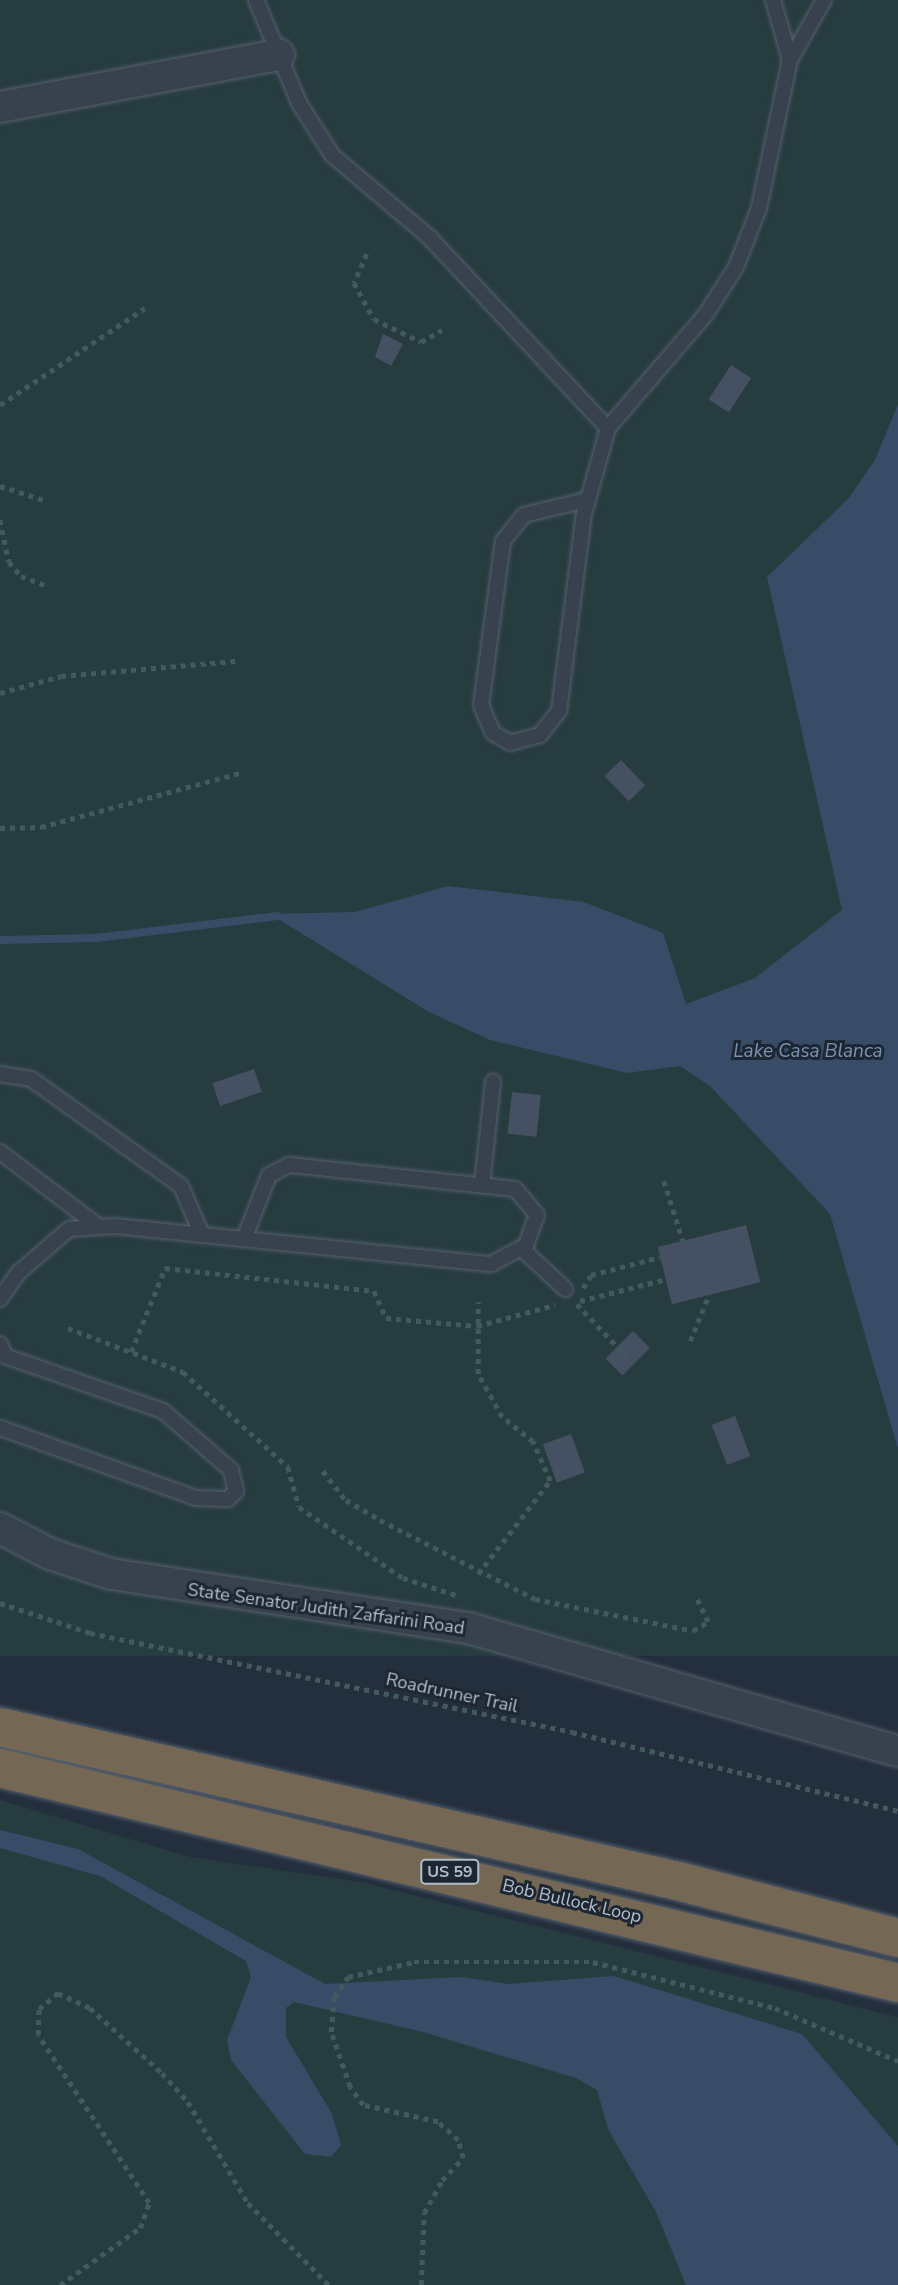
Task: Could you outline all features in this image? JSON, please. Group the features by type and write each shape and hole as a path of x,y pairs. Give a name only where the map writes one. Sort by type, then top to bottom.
{"highway":[{"name":"US 59","path":"0,1727 678,1881 898,1938"},
{"name":"Bob Bullock Loop","path":"0,1768 898,1983"}],"street":[{"path":"0,107 279,55"},
{"name":"State Senator Judith Zaffarini Road","path":"0,1528 50,1555 111,1573 468,1628 898,1751"}],"lane":[{"path":"257,0 307,118 332,155 429,237 608,428"},
{"path":"774,0 790,60"},
{"path":"586,500 524,515 503,541 481,705 493,733 510,743 540,735 559,711 586,500 608,428 689,337 736,267 767,178 790,60 824,0"},
{"path":"0,1074 31,1079 181,1186 202,1234"},
{"path":"482,1185 494,1082"},
{"path":"0,1152 99,1226"},
{"path":"0,1299 57,1235 99,1226 491,1264 522,1249 535,1230 529,1200 515,1189 289,1165 269,1175 244,1238"},
{"path":"522,1249 565,1289"},
{"path":"0,1428 196,1498 228,1499 236,1491 232,1471 163,1411 2,1353"}],"path":[{"path":"367,254 354,283 374,319 421,342 442,330"},
{"path":"0,405 145,308"},
{"path":"0,486 44,500"},
{"path":"0,520 9,562 21,576 44,585"},
{"path":"0,693 61,676 235,661"},
{"path":"0,828 41,827 244,772"},
{"path":"664,1181 683,1241"},
{"path":"575,1302 591,1275 660,1256"},
{"path":"131,1352 165,1268 374,1291 386,1318 477,1326 666,1279"},
{"path":"690,1341 709,1295"},
{"path":"478,1302 478,1374 502,1417 533,1442 550,1481 478,1574"},
{"path":"575,1302 627,1357"},
{"path":"68,1328 183,1372 288,1467 299,1507 402,1578 456,1594"},
{"path":"323,1471 346,1500 478,1574 551,1604 694,1630 708,1622 696,1597"},
{"name":"Roadrunner Trail","path":"0,1603 90,1633 572,1732 898,1811"},
{"path":"421,2285 424,2213 442,2180 463,2158 458,2140 438,2122 363,2105 340,2065 331,2017 334,1997 348,1976 414,1962 593,1962 775,2008 898,2061"},
{"path":"60,2285 140,2228 149,2203 38,2035 39,2009 58,1993 90,2008 162,2073 188,2102 248,2203 329,2285"}],"green space":[{"path":"0,0 898,0 898,1656 0,1656"},
{"path":"0,1800 190,1857 361,1882 898,2017 898,2285 0,2285"}],"water":[{"name":"Lake Casa Blanca","path":"898,404 898,1449 830,1214 710,1086 680,1066 627,1073 490,1040 429,1012 270,914 355,912 448,886 584,902 663,933 686,1004 755,978 842,910 767,577 848,499 875,460"},
{"path":"0,1830 78,1849 325,1984 462,1977 508,1984 614,1976 802,2034 898,2146 898,2285 686,2285 656,2212 608,2129 597,2090 576,2078 423,2032 294,2002 286,2008 286,2037 332,2114 341,2145 331,2157 305,2154 231,2060 227,2040 251,1977 246,1961 100,1876 0,1848"}],"building":[{"path":"383,334 403,344 391,366 375,357"},
{"path":"731,365 751,378 729,412 709,399"},
{"path":"621,760 645,785 629,801 604,776"},
{"path":"254,1069 262,1092 220,1106 212,1083"},
{"path":"512,1092 541,1095 536,1137 508,1134"},
{"path":"746,1225 760,1282 672,1304 658,1247"},
{"path":"633,1331 650,1348 622,1376 605,1359"},
{"path":"735,1416 750,1456 727,1465 712,1425"},
{"path":"571,1434 585,1473 557,1483 543,1444"}],"waterway":[{"path":"0,940 96,938 278,916"}]}
